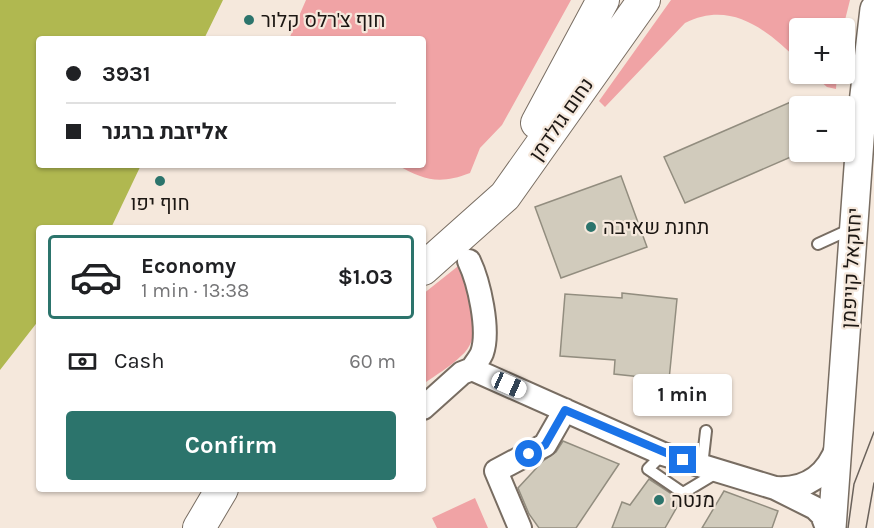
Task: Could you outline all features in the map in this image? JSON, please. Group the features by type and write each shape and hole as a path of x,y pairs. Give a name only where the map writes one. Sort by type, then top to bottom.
{"main road":[{"name":"נחום גולדמן","path":"469,246 603,0"},
{"name":"נחום גולדמן","path":"426,268 469,246 525,172 644,0"},
{"path":"199,528 220,492"}],"street":[{"name":"יחזקאל קויפמן","path":"832,528 862,112 874,9"},
{"path":"426,405 462,374 472,369 482,354 485,334 476,274 469,246"},
{"path":"472,369 663,454 775,488 815,508 822,515 827,528"},
{"path":"520,528 496,471 545,445 565,410"},
{"path":"775,488 801,487 818,478 830,464 839,443"}],"lane":[{"path":"818,244 853,228"},
{"path":"663,454 648,469 683,493 710,469 706,431"}],"shaded area":[{"path":"0,0 223,0 205,36 36,36 36,168 140,168 112,225 36,225 36,324 0,370"},
{"path":"306,0 571,0 502,125 480,148 470,173 449,179 432,179 403,168 426,168 426,36 290,36"},
{"path":"671,0 850,0 846,18 789,18 789,52 761,29 733,16 702,17 685,23 605,107 599,101"},
{"path":"824,84 836,84 836,89"},
{"path":"462,263 472,298 475,324 469,347 448,367 426,382 426,292"},
{"path":"475,498 488,528 437,528 432,518"}],"building":[{"path":"789,103 789,158 685,203 664,157"},
{"name":"תחנת שאיבה","path":"621,176 647,247 561,278 535,207"},
{"path":"622,293 677,299 669,380 614,374 615,360 560,356 565,294 622,298"},
{"path":"563,441 619,464 576,528 539,528 529,514 518,488 543,461 556,452"},
{"path":"649,479 681,500 665,528 612,528 622,502 630,505"},
{"path":"724,491 778,511 772,528 702,528"}],"tram line":[{"path":"848,528 854,484 874,432"},
{"path":"866,528 874,483"}],"place":[{"name":"חוף צ'רלס קלור","path":"249,20"},
{"name":"חוף יפו","path":"160,181"},
{"name":"תחנת שאיבה","path":"591,227"},
{"name":"מנטה","path":"659,500"}],"route":[{"path":"529,454 545,445 565,410 663,454 683,460"}]}
